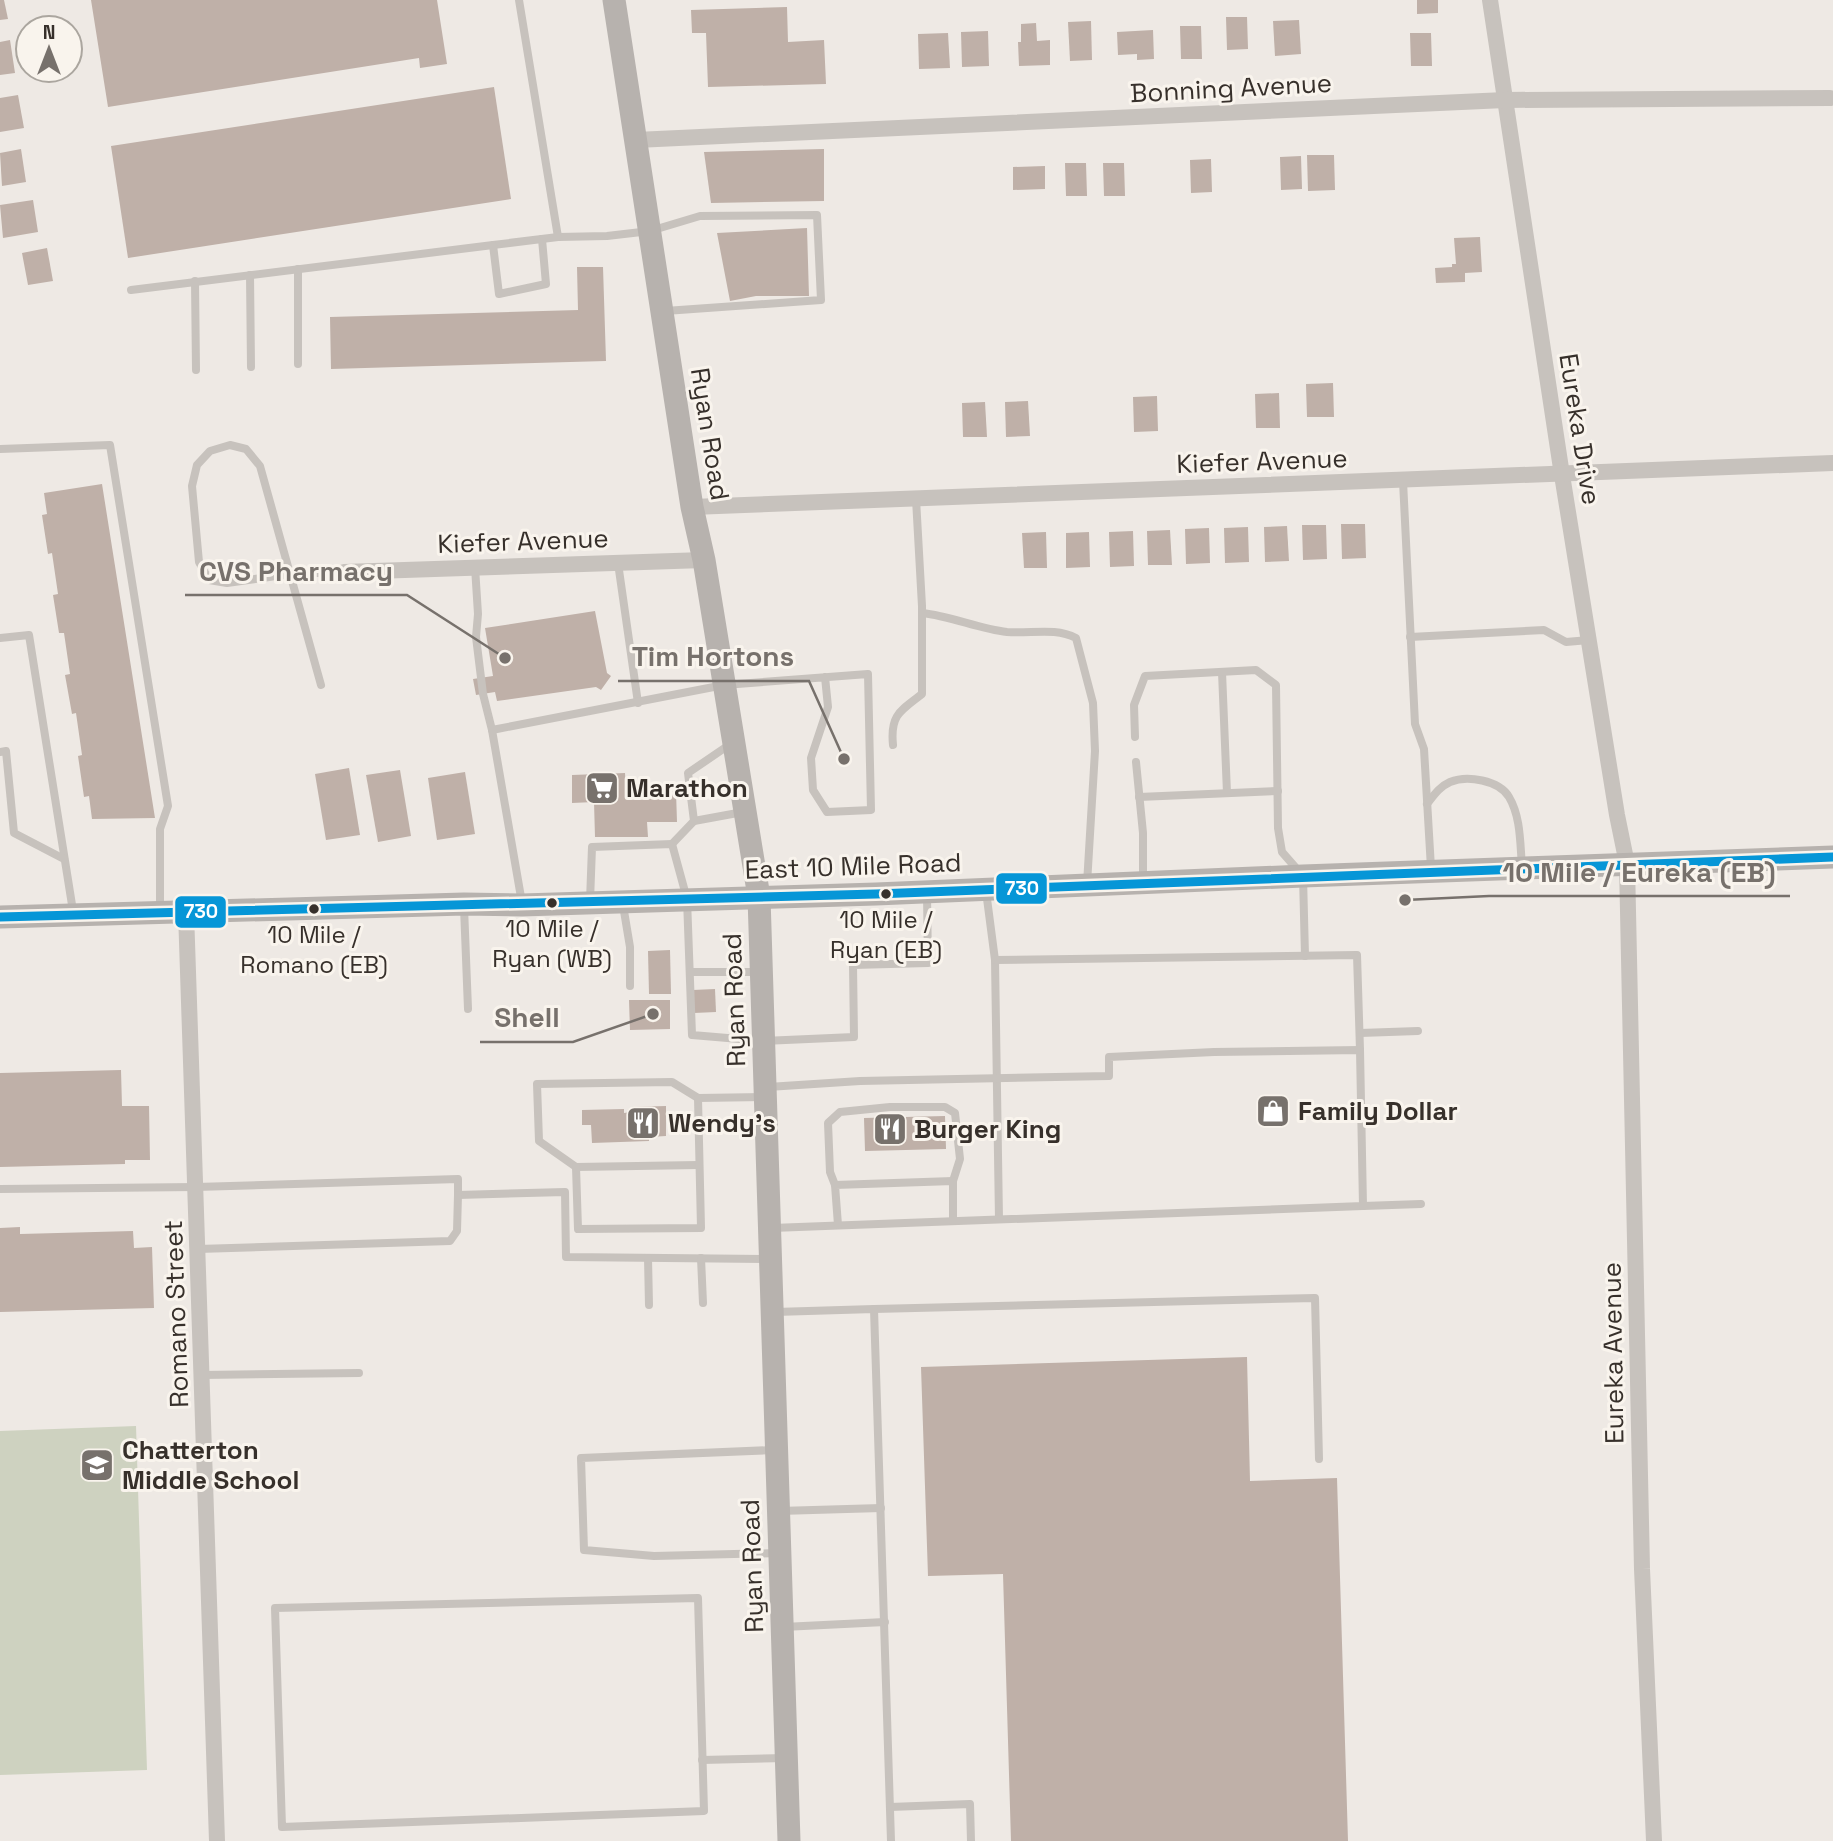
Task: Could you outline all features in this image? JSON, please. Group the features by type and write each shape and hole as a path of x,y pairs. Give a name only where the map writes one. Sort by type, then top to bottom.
{"main road":[{"name":"Ryan Road","path":"614,0 692,507 704,560 759,897 789,1841"},
{"name":"East 10 Mile Road","path":"0,917 687,900 1833,857"}],"street":[{"name":"Eureka Drive","path":"1490,0 1562,475 1628,864"},
{"name":"Bonning Avenue","path":"636,140 1505,100 1830,98"},
{"name":"Kiefer Avenue","path":"692,507 1833,463"},
{"name":"Kiefer Avenue","path":"344,572 704,560"},
{"name":"Eureka Avenue","path":"1628,864 1642,1569 1654,1841"},
{"name":"Romano Street","path":"186,912 217,1841"}],"lane":[{"path":"519,0 558,237"},
{"path":"131,290 558,237 607,236 650,231 700,216 817,215 821,300 662,312"},
{"path":"493,245 499,294 546,284 542,239"},
{"path":"298,269 298,365"},
{"path":"250,275 251,367"},
{"path":"195,281 196,370"},
{"path":"0,449 110,445 168,806 159,829 160,913"},
{"path":"321,685 290,574 260,466 246,449 230,445 210,451 197,465 192,486 199,562 209,580 227,583 290,574 344,572"},
{"path":"1403,481 1415,724 1424,749 1432,872"},
{"path":"893,745 891,728 898,713 922,694 922,613 916,499"},
{"path":"618,563 638,703"},
{"path":"475,567 478,614 476,637 483,694 492,730 522,905"},
{"path":"922,613 943,615 1005,632 1065,632 1076,638 1093,703 1095,751 1086,885"},
{"path":"1410,637 1544,630 1566,642 1589,640"},
{"path":"0,638 29,635 74,915"},
{"path":"1135,737 1134,705 1145,676 1256,670 1276,685 1278,828 1282,852 1303,876 1305,956"},
{"path":"1222,672 1227,793"},
{"path":"492,730 724,685 825,677 868,674 871,810 827,812 813,790 811,758 828,707 825,677"},
{"path":"694,821 688,774 733,742"},
{"path":"0,752 6,751 14,833 64,859"},
{"path":"1136,762 1143,833 1143,883"},
{"path":"1427,804 1436,791 1452,781 1489,781 1509,795 1518,819 1522,869"},
{"path":"1139,797 1278,791"},
{"path":"590,903 592,847 672,844 694,821 745,812"},
{"path":"672,844 687,900 692,1035 763,1041 854,1037 853,965 928,963 927,892"},
{"path":"986,890 995,960 999,1220"},
{"path":"623,902 630,947 630,986"},
{"path":"464,904 468,1009"},
{"path":"995,960 1357,955 1363,1206"},
{"path":"690,972 761,972"},
{"path":"1360,1033 1418,1031"},
{"path":"698,1165 576,1167 539,1140 537,1084 672,1082 698,1098 860,1081 1109,1076 1109,1057 1360,1050"},
{"path":"576,1167 578,1229 701,1228 698,1098"},
{"path":"838,1225 835,1185 830,1172 828,1123 841,1112 890,1107 945,1107 955,1113 960,1159 953,1181 953,1221"},
{"path":"0,1189 196,1187 458,1179 457,1231 450,1241 198,1249"},
{"path":"835,1185 953,1181"},
{"path":"458,1195 565,1192 566,1257 770,1259"},
{"path":"769,1228 1422,1203"},
{"path":"648,1258 649,1305"},
{"path":"701,1258 703,1303"},
{"path":"772,1312 1315,1298 1319,1459"},
{"path":"874,1310 891,1841"},
{"path":"202,1375 359,1373"},
{"path":"776,1450 581,1458 584,1550 654,1556 780,1553"},
{"path":"778,1511 881,1508"},
{"path":"698,1598 702,1760 704,1811 282,1827 275,1608 698,1598"},
{"path":"782,1627 885,1622"},
{"path":"702,1760 786,1758"},
{"path":"890,1807 970,1804 971,1841"}],"green space":[{"path":"136,1426 147,1770 0,1775 0,1431"}],"building":[{"path":"0,0 4,0 8,19 0,20"},
{"path":"91,0 437,0 447,64 420,68 419,58 108,107"},
{"path":"1417,0 1438,0 1438,13 1417,14"},
{"path":"787,7 788,42 824,40 826,84 708,87 706,33 692,33 691,10"},
{"path":"1226,17 1247,17 1248,49 1227,50"},
{"path":"1299,20 1301,54 1275,56 1273,21"},
{"path":"1091,21 1092,60 1070,61 1068,22"},
{"path":"1036,23 1037,41 1050,40 1050,65 1019,66 1018,42 1021,42 1021,24"},
{"path":"1180,26 1201,26 1202,59 1181,59"},
{"path":"1153,30 1154,59 1137,60 1137,54 1118,55 1117,32"},
{"path":"988,31 989,66 962,67 961,32"},
{"path":"948,33 950,68 919,69 918,34"},
{"path":"1410,33 1431,33 1432,66 1411,66"},
{"path":"10,40 14,73 0,75 0,42"},
{"path":"494,87 511,199 128,258 111,146"},
{"path":"18,95 24,128 0,132 0,98"},
{"path":"21,149 26,182 2,186 0,153"},
{"path":"824,149 824,201 711,203 704,152"},
{"path":"1307,155 1334,155 1335,190 1308,191"},
{"path":"1301,156 1302,189 1281,190 1280,157"},
{"path":"1211,159 1212,192 1191,193 1190,160"},
{"path":"1065,163 1086,163 1087,196 1066,196"},
{"path":"1103,163 1124,163 1125,196 1104,196"},
{"path":"1045,166 1045,189 1013,190 1013,167"},
{"path":"33,200 38,232 3,238 0,205"},
{"path":"807,228 809,296 756,296 730,301 717,233"},
{"path":"1480,237 1482,272 1465,273 1465,282 1436,283 1435,268 1452,267 1452,264 1456,264 1454,238"},
{"path":"47,248 53,281 28,285 22,253"},
{"path":"577,267 603,267 606,361 331,369 330,317 578,310"},
{"path":"1333,383 1334,417 1307,417 1306,384"},
{"path":"1279,393 1280,428 1256,428 1255,394"},
{"path":"1157,396 1158,431 1134,432 1133,397"},
{"path":"1028,401 1030,436 1006,437 1005,402"},
{"path":"985,402 987,437 963,437 962,403"},
{"path":"102,484 155,818 92,819 89,796 84,797 76,713 72,714 65,675 70,674 64,633 59,633 53,595 58,594 52,553 48,554 42,515 47,514 44,493"},
{"path":"1341,524 1365,524 1366,558 1342,559"},
{"path":"1302,525 1326,525 1327,559 1303,560"},
{"path":"1287,526 1289,561 1265,562 1264,527"},
{"path":"1248,527 1249,562 1225,563 1224,528"},
{"path":"1209,528 1210,563 1186,564 1185,529"},
{"path":"1170,530 1172,565 1148,565 1147,531"},
{"path":"1133,531 1134,566 1110,567 1109,532"},
{"path":"1046,532 1047,568 1024,568 1022,533"},
{"path":"1089,532 1090,567 1066,568 1066,533"},
{"path":"595,611 607,673 611,676 601,690 596,687 497,701 495,692 476,695 473,679 493,676 485,628"},
{"path":"349,768 360,835 326,840 315,774"},
{"path":"400,770 411,836 378,842 366,775"},
{"path":"465,772 475,834 437,840 428,778"},
{"path":"625,773 626,791 676,791 677,822 647,822 648,837 595,837 594,802 572,803 572,775"},
{"path":"670,950 671,994 649,994 648,951"},
{"path":"715,989 716,1012 694,1013 693,990"},
{"path":"629,1000 670,1000 670,1029 630,1030"},
{"path":"121,1070 122,1106 149,1106 150,1160 125,1160 125,1164 0,1167 0,1073"},
{"path":"666,1106 666,1136 649,1137 649,1141 592,1143 591,1125 582,1125 582,1110 624,1109 624,1113 631,1112 631,1107"},
{"path":"945,1116 946,1149 865,1151 864,1118"},
{"path":"20,1227 20,1234 133,1231 134,1248 152,1247 154,1308 0,1312 0,1228"},
{"path":"1247,1357 1250,1481 1337,1478 1348,1841 1011,1841 1003,1574 928,1576 921,1367"}],"transit line":[{"name":"730","path":"0,917 876,894 1833,857"}],"place":[{"name":"CVS Pharmacy","path":"505,658"},
{"name":"Tim Hortons","path":"844,759"},
{"name":"Marathon","path":"602,788"},
{"name":"10 Mile / Ryan (EB)","path":"886,894"},
{"name":"10 Mile / Eureka (EB)","path":"1405,900"},
{"name":"10 Mile / Ryan (WB)","path":"552,903"},
{"name":"10 Mile / Romano (EB)","path":"314,909"},
{"name":"Shell","path":"653,1014"},
{"name":"Family Dollar","path":"1273,1111"},
{"name":"Wendy's","path":"643,1123"},
{"name":"Burger King","path":"890,1129"},
{"name":"Chatterton Middle School","path":"97,1465"}]}
